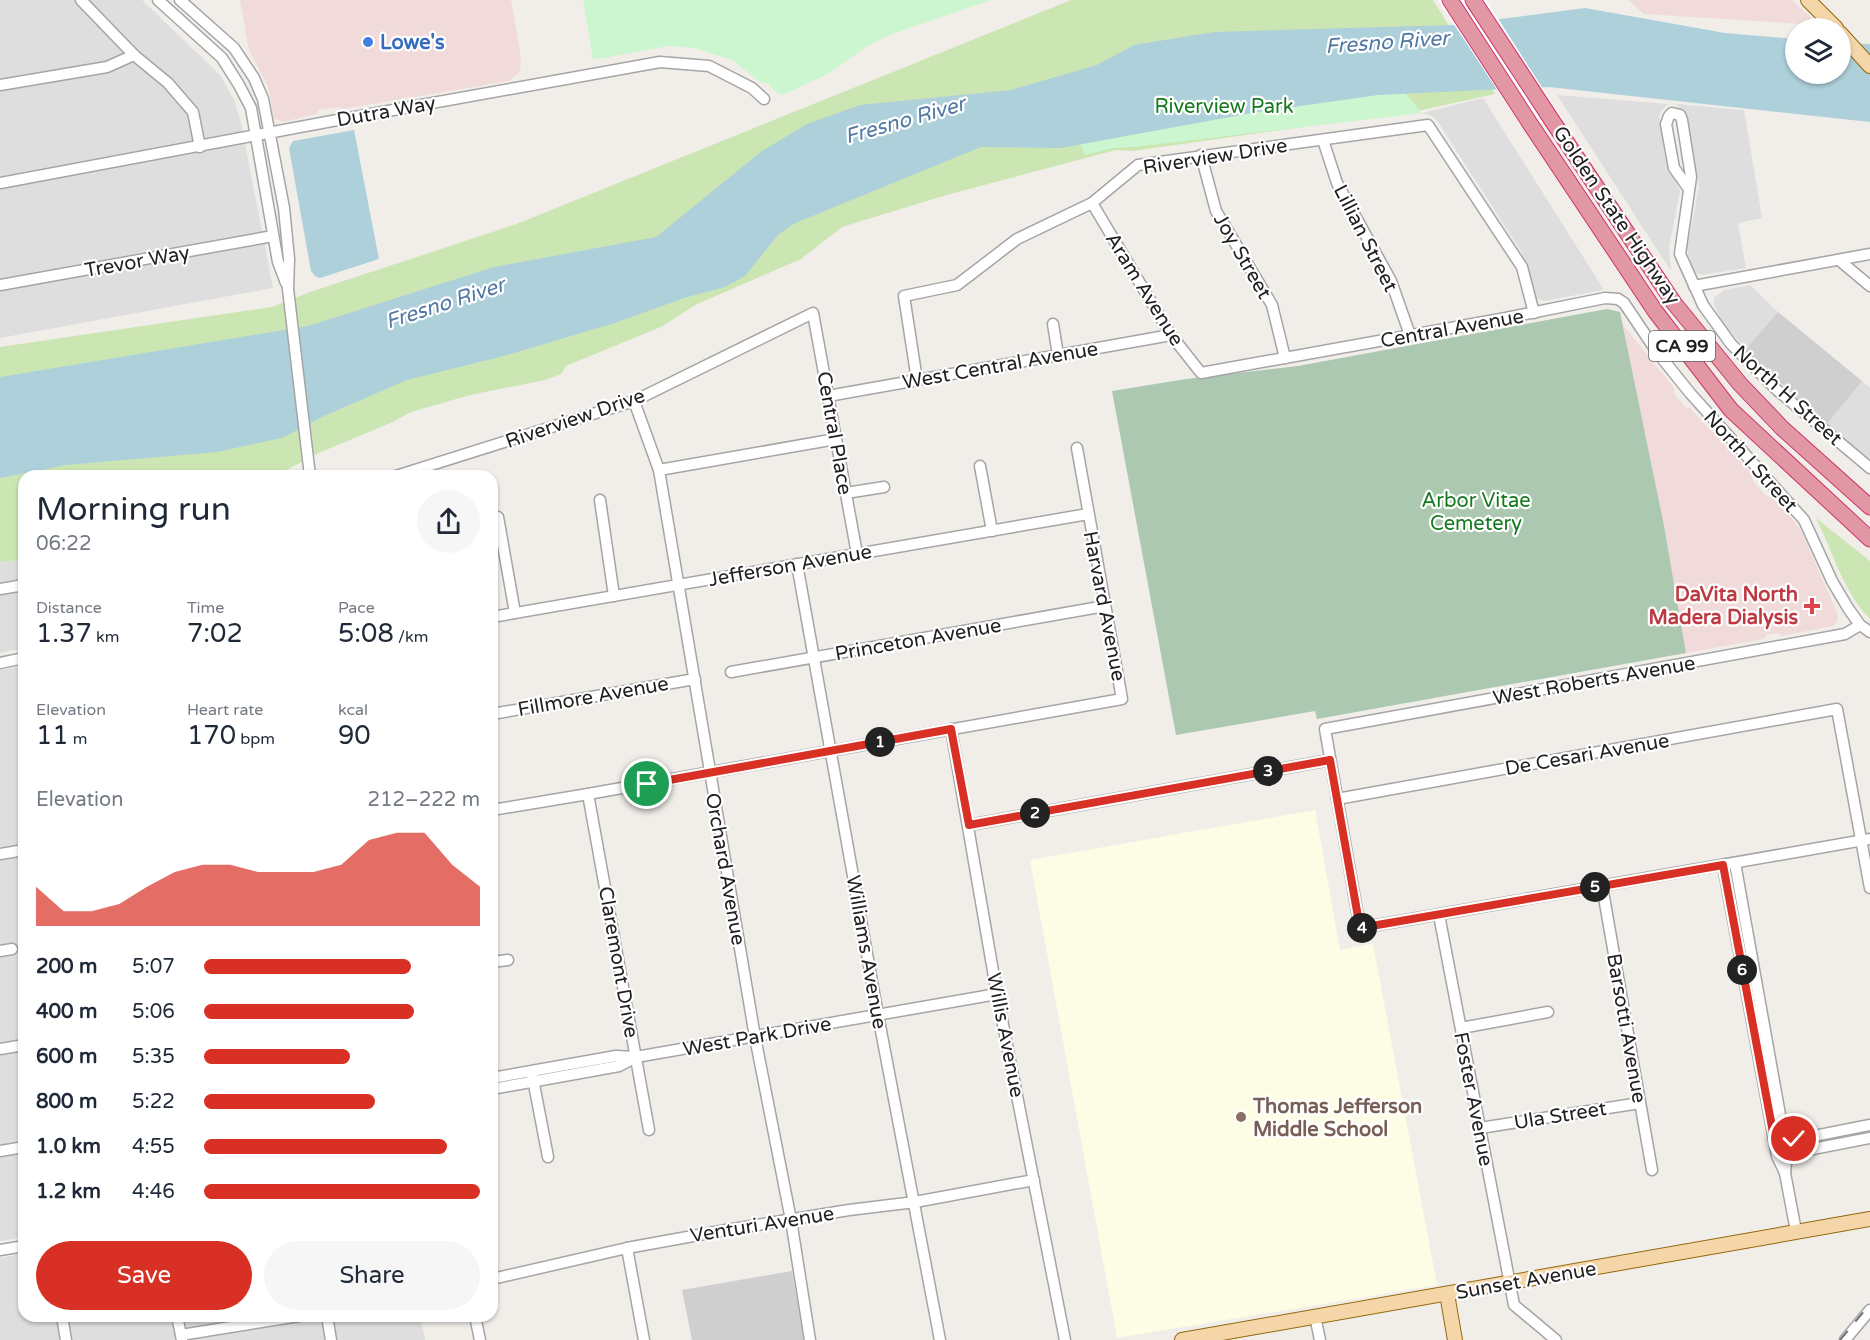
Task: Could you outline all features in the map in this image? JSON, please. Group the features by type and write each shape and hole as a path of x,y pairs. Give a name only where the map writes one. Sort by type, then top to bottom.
{"highway":[{"name":"Golden State Highway","path":"1450,0 1655,311 1731,410 1870,539"},
{"name":"Golden State Highway","path":"1473,0 1674,303 1740,384 1782,428 1870,507"}],"main road":[{"path":"1808,0 1826,18"},
{"path":"1851,45 1870,66"},
{"name":"Sunset Avenue","path":"1184,1340 1870,1219"},
{"path":"1447,1294 1455,1340"}],"street":[{"path":"81,0 134,55 168,82 193,112 200,147"},
{"path":"158,0 222,58 251,108 278,262 288,289 309,470"},
{"path":"180,0 234,48 254,78 263,99 271,133 290,259 288,289"},
{"path":"0,85 106,67 134,55"},
{"name":"Dutra Way","path":"0,183 344,118 660,62 709,66 752,88 764,99"},
{"name":"North H Street","path":"1689,189 1674,168 1666,123 1672,113 1677,113 1682,120 1690,167 1689,189 1680,254 1712,320 1731,344 1777,390 1870,468"},
{"name":"Riverview Drive","path":"917,380 904,296 957,285 1017,239 1092,203 1138,165 1428,125 1522,267 1534,313"},
{"name":"Lillian Street","path":"1323,140 1337,183 1391,281 1410,335"},
{"name":"Joy Street","path":"1201,155 1216,210 1272,305 1285,358"},
{"name":"Aram Avenue","path":"1092,203 1171,335 1201,373 1285,358"},
{"name":"Trevor Way","path":"0,285 273,236"},
{"path":"1694,286 1870,254"},
{"path":"1839,260 1870,286"},
{"name":"Central Avenue","path":"1285,358 1605,298 1618,299"},
{"name":"North I Street","path":"1618,299 1624,303 1657,352 1690,393 1804,520 1832,581 1860,625 1870,632"},
{"name":"Riverview Drive","path":"415,470 634,401 813,313"},
{"name":"Central Place","path":"813,313 857,554"},
{"path":"1053,324 1058,355"},
{"name":"West Central Avenue","path":"828,396 1171,335"},
{"name":"Orchard Avenue","path":"634,401 659,470 709,773 755,1037 791,1220 810,1340"},
{"path":"659,470 836,439"},
{"name":"Harvard Avenue","path":"951,729 1122,699 1077,448"},
{"path":"980,466 992,531"},
{"path":"846,493 884,487"},
{"path":"600,500 614,596"},
{"name":"Jefferson Avenue","path":"498,616 1088,514"},
{"path":"498,517 515,613"},
{"name":"Williams Avenue","path":"797,564 878,1015 940,1340"},
{"path":"0,589 18,586"},
{"name":"Princeton Avenue","path":"730,672 1105,606"},
{"name":"West Roberts Avenue","path":"1330,760 1325,729 1850,633 1860,625"},
{"path":"0,663 18,659"},
{"name":"Fillmore Avenue","path":"498,713 695,679"},
{"name":"De Cesari Avenue","path":"1337,799 1838,709 1866,840"},
{"path":"498,809 951,729"},
{"name":"Willis Avenue","path":"951,729 997,994 1065,1340"},
{"path":"969,825 1330,760 1360,928 1866,840 1870,888"},
{"name":"Claremont Drive","path":"588,794 649,1130"},
{"path":"0,854 18,851"},
{"path":"1735,863 1796,1232"},
{"path":"1723,865 1780,1142"},
{"name":"Barsotti Avenue","path":"1602,886 1652,1170"},
{"name":"Foster Avenue","path":"1439,915 1514,1305 1556,1340"},
{"path":"0,951 12,949"},
{"path":"498,961 508,960"},
{"name":"West Park Drive","path":"498,1087 533,1076 616,1056 636,1057 997,994"},
{"path":"1461,1028 1548,1012"},
{"path":"0,1049 18,1046"},
{"path":"533,1076 548,1157"},
{"name":"West Park Drive","path":"498,1078 533,1076"},
{"name":"Ula Street","path":"1480,1128 1640,1103"},
{"path":"1780,1142 1870,1125"},
{"path":"1782,1155 1870,1138"},
{"path":"0,1151 18,1148"},
{"name":"Venturi Avenue","path":"498,1279 627,1248 849,1210 915,1202 1034,1180"},
{"path":"0,1250 18,1247"},
{"path":"627,1248 644,1340"},
{"path":"1845,1340 1870,1310"},
{"path":"1315,1316 1320,1340"},
{"path":"63,1322 66,1340"},
{"path":"178,1322 181,1338 267,1322"},
{"path":"328,1322 331,1340"},
{"path":"476,1322 480,1340"}],"shaded area":[{"path":"0,0 142,0 220,75 234,100 241,123 273,288 0,338"},
{"path":"240,0 511,0 521,58 520,72 509,81 343,109 339,107 319,110 317,114 283,122 274,118 268,86 249,50"},
{"path":"1628,0 1792,0 1811,18 1785,18 1785,23 1644,14"},
{"path":"1557,95 1668,104 1659,116 1666,163 1680,191 1669,248 1671,271"},
{"path":"1483,98 1604,290 1544,301 1536,298 1522,253 1438,122 1432,116 1422,113"},
{"path":"1676,104 1744,110 1762,218 1738,223 1746,268 1702,275 1696,273 1690,261 1687,250 1699,186 1686,114"},
{"path":"1750,285 1778,312 1746,349 1723,324 1714,305 1714,298 1724,290"},
{"path":"1778,312 1862,381 1827,424 1766,370 1746,349"},
{"path":"1623,325 1674,388 1674,394 1685,407 1690,408 1753,475 1752,480 1767,497 1772,497 1794,521 1802,533 1838,615 1837,622 1833,626 1782,636 1779,633 1767,635 1764,639 1686,653"},
{"path":"1862,381 1870,388 1870,460 1827,424"},
{"path":"18,560 18,649 0,653 0,562"},
{"path":"18,667 18,1238 0,1241 0,670"},
{"name":"Thomas Jefferson Middle School","path":"1315,810 1340,950 1373,944 1437,1285 1117,1338 1030,860"},
{"path":"18,1254 18,1322 421,1322 425,1340 0,1340 0,1258"},
{"path":"792,1271 804,1340 692,1340 682,1290"}],"green space":[{"path":"583,0 991,0 892,34 869,45 829,73 785,94 779,94 732,60 694,48 668,46 593,60"},
{"name":"Riverview Park","path":"1071,0 1433,0 1495,94 1422,110 1133,151 1116,150 943,196 842,227 801,259 695,305 663,326 566,366 561,374 545,380 470,395 411,412 287,470 18,470 18,560 0,562 0,347 272,307 310,292 514,225"},
{"name":"Riverview Park","path":"1405,93 1422,113 1113,148 1085,155 1064,112"},
{"name":"Arbor Vitae Cemetery","path":"1607,309 1620,312 1664,526 1686,653 1317,719 1315,711 1176,735 1112,391 1186,379 1298,366"},
{"path":"1816,518 1870,561 1870,619 1846,584"}],"water":[{"name":"Fresno River","path":"1585,8 1725,33 1785,38 1785,84 1851,84 1851,43 1870,44 1870,122 1549,87 1378,95 1257,112 1061,148 981,147 793,224 778,235 745,276 725,287 500,357 407,380 324,416 282,438 217,452 66,465 41,470 18,470 18,474 0,478 0,377 308,326 494,267 656,237 762,151 807,124 860,105 1011,90 1097,65 1134,45 1214,32 1454,25"},
{"path":"354,130 379,259 320,278 311,271 289,148 293,141"}],"pier":[{"path":"1438,0 1486,0 1563,120 1521,126"}],"railway":[{"path":"1840,1340 1870,1304"}],"place":[{"name":"Lowe's","path":"368,42"},
{"name":"DaVita North Madera Dialysis","path":"1812,606"},
{"name":"Thomas Jefferson Middle School","path":"1241,1117"}],"route":[{"path":"647,784 951,729 969,825 1330,760 1360,928 1723,865 1775,1143 1794,1139"}]}
